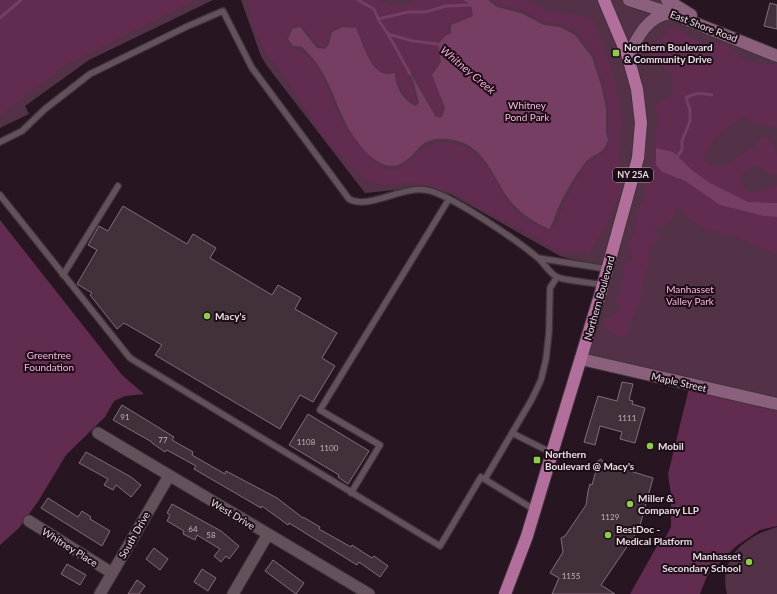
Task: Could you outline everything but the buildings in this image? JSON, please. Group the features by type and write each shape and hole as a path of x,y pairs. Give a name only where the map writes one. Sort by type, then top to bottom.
{"main road":[{"name":"Northern Boulevard","path":"505,594 535,510 607,269 638,158 641,133 639,101 628,57 604,0"},
{"name":"East Shore Road","path":"629,0 670,13 777,56"},
{"path":"667,0 714,30"},
{"path":"628,57 642,30 657,17 670,13"},
{"name":"Maple Street","path":"580,359 777,404"}],"street":[{"name":"West Drive","path":"98,433 367,593"},
{"name":"South Drive","path":"100,594 169,476"},
{"name":"Whitney Place","path":"29,521 112,573"},
{"path":"233,594 268,534"}],"lane":[{"path":"0,142 22,131 45,109 90,74 188,26 223,11 252,68 349,199 355,203 363,203 401,192 426,190 449,199 490,224 538,258 556,277 602,285"},
{"path":"63,275 118,186"},
{"path":"0,194 130,358 440,546 481,477 535,510"},
{"path":"351,493 380,445 320,410 449,199"},
{"path":"538,258 607,269"},
{"path":"484,479 532,399 540,380 547,344 550,288 556,277"},
{"path":"512,433 552,453"}],"green space":[{"path":"0,0 213,0 89,60 25,106 29,114 0,128"},
{"path":"0,0 195,0 67,64 10,107 0,118"},
{"path":"241,0 667,0 713,30 777,56 777,404 581,359 607,269 560,256 450,194 424,187 365,193 267,66 261,56"},
{"path":"248,0 379,0 388,4 402,6 414,0 462,0 470,7 472,15 449,24 449,32 437,42 439,61 431,74 443,107 442,115 437,116 412,72 408,74 417,101 416,104 402,91 398,82 397,72 386,73 375,65 357,28 344,25 332,30 324,47 319,46 300,25 291,27 286,38 291,47 301,51 316,65 322,75 339,115 355,141 376,163 384,168 392,170 406,164 418,152 432,144 445,143 465,147 480,158 492,174 508,201 517,212 549,231 556,224 567,198 580,174 588,163 606,151 609,143 609,111 603,81 594,56 576,31 559,24 544,23 521,9 498,4 492,0 526,0 551,11 583,16 593,20 612,69 622,118 618,143 622,188 606,226 589,253 579,254 551,248 532,235 488,213 454,192 413,183 384,185 366,180 349,165 319,131 284,75 269,57 255,32"},
{"path":"675,28 701,43 723,44 729,47 740,58 747,61 777,64 777,128 752,123 744,116 715,139 707,151 705,159 709,165 725,165 743,153 755,149 757,143 763,137 769,138 777,155 777,175 771,174 756,165 743,173 740,178 741,183 749,192 758,192 777,184 777,203 748,202 710,183 692,170 674,152 656,148 656,165 668,176 685,181 720,205 764,216 777,217 777,254 733,236 702,228 686,216 677,206 673,218 664,226 654,229 659,236 658,241 649,246 650,261 644,277 642,296 631,322 630,333 620,338 605,327 603,322 616,314 619,309 616,301 621,294 623,267 632,259 628,246 635,232 637,213 646,194 645,180 655,156 654,138 659,121 656,107 658,104 671,96 672,89 672,77 669,71 651,60 649,54 650,47 665,36 669,30"},
{"name":"Greentree Foundation","path":"0,220 122,375 144,394 125,396 114,401 105,417 66,455 39,500 19,528 0,545"},
{"path":"690,384 777,404 777,526 760,530 735,547 707,576 700,594 630,594 657,546 665,538 671,527 671,495 668,474"},
{"name":"Manhasset Secondary School","path":"777,527 777,594 727,594 725,581 730,559 737,550 754,536"}],"water":[{"path":"463,0 488,0 497,7 521,13 544,25 560,27 575,35 592,57 601,85 606,108 606,134 608,139 604,148 585,163 574,178 549,229 529,218 512,203 481,156 466,144 455,140 437,139 422,145 402,163 389,166 376,161 365,151 350,131 324,74 317,64 303,48 300,46 293,46 288,39 292,29 300,27 317,48 325,49 329,44 332,32 343,27 356,28 374,66 380,72 387,74 395,73 398,88 407,101 416,106 419,102 411,74 436,117 442,117 445,108 432,75 441,62 438,44 445,36 451,33 451,25 473,16 471,5"},
{"path":"656,148 673,152 692,170 710,183 748,202 777,203 777,217 764,216 720,205 685,181 662,172 656,165"}],"waterway":[{"name":"Whitney Creek","path":"0,18 21,0"},
{"name":"Whitney Creek","path":"358,0 374,9 379,21 388,34 413,41 438,44"},
{"path":"378,19 408,12 426,12 446,6 471,5"},
{"path":"388,34 410,74"},
{"path":"676,158 682,150 682,141 690,121 690,110 686,98 699,94 712,95"}],"place":[{"name":"Northern Boulevard & Community Drive","path":"616,53"},
{"name":"Macy's","path":"207,316"},
{"name":"Mobil","path":"650,446"},
{"name":"Northern Boulevard @ Macy's","path":"537,460"},
{"name":"Miller & Company LLP","path":"630,504"},
{"name":"BestDoc - Medical Platform","path":"608,535"},
{"name":"Manhasset Secondary School","path":"749,562"}],"park label":[{"name":"Whitney Pond Park","path":"527,110"},
{"name":"Manhasset Valley Park","path":"690,294"}]}
